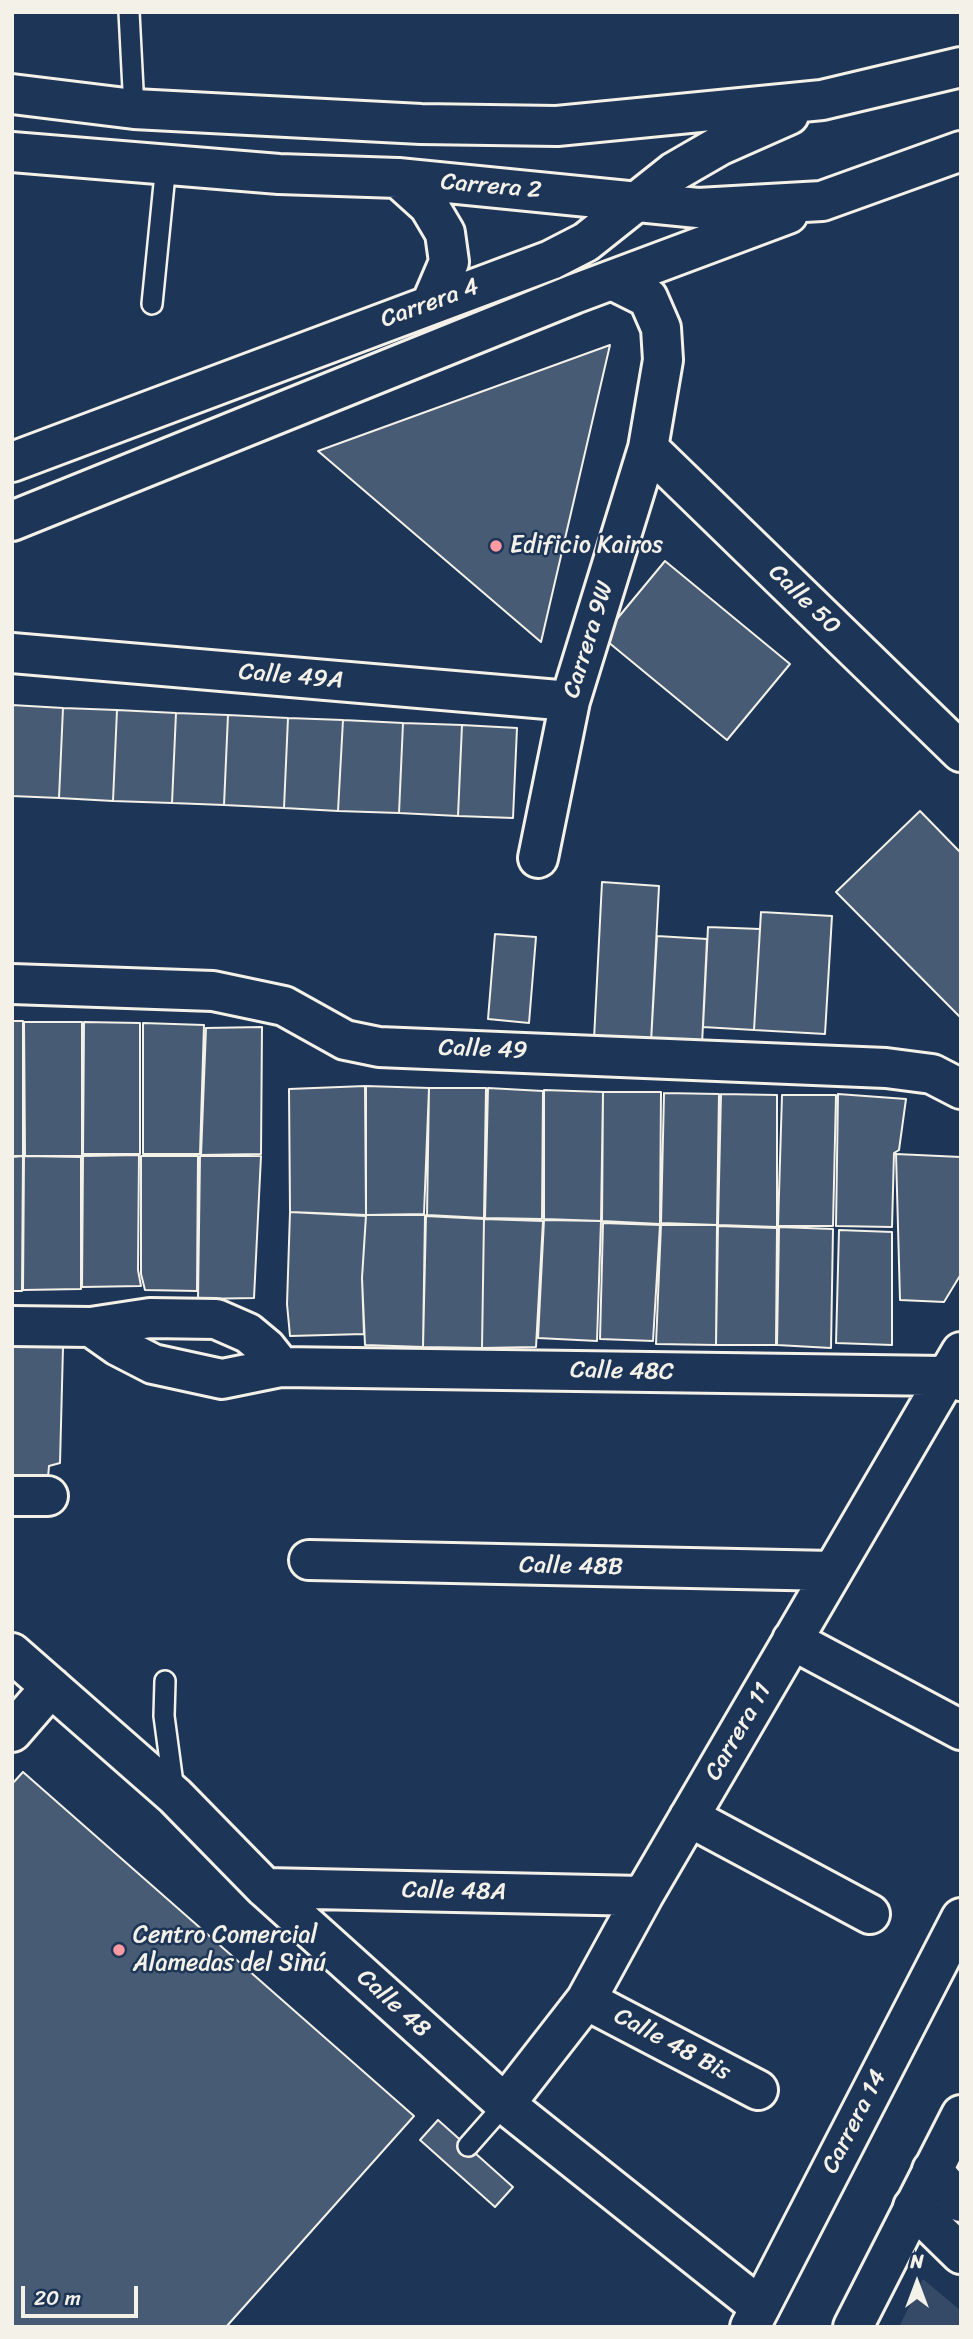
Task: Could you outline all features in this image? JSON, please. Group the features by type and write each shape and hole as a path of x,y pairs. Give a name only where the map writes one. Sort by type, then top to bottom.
{"street":[{"path":"12,94 134,109 421,124 557,126 822,100 961,67"},
{"name":"Carrera 4","path":"12,461 551,260 586,242 635,201 719,146 822,100"},
{"name":"Carrera 2","path":"12,152 279,174 398,178 698,208 822,201 961,151"},
{"path":"398,178 429,206 445,233 449,262 431,303"},
{"path":"12,522 574,294 822,201"},
{"name":"Carrera 9W","path":"538,858 570,701 648,448 663,360 661,328 648,298 614,281"},
{"name":"Calle 50","path":"648,448 961,752"},
{"name":"Calle 49A","path":"14,648 570,701"},
{"name":"Calle 49","path":"12,984 213,991 284,1006 345,1040 379,1047 886,1068 932,1074 961,1089"},
{"path":"12,1326 91,1327 150,1318 216,1319 248,1333 267,1348 281,1367"},
{"name":"Calle 48C","path":"91,1327 118,1346 153,1364 197,1376 222,1379 281,1367 956,1370"},
{"name":"Carrera 11","path":"505,2104 586,2000 643,1896 792,1640 956,1370"},
{"name":"Calle 48B","path":"309,1560 833,1571"},
{"path":"792,1640 961,1730"},
{"name":"Calle 48","path":"12,1653 175,1796 265,1888 505,2104 755,2317"},
{"path":"12,1732 51,1687"},
{"path":"689,1817 870,1914"},
{"name":"Calle 48A","path":"265,1888 643,1896"},
{"name":"Carrera 14","path":"755,2317 961,1918"},
{"name":"Calle 48 Bis","path":"586,2000 758,2090"},
{"path":"853,2327 961,2115"},
{"path":"932,2170 961,2202"},
{"path":"913,2207 961,2254"}],"lane":[{"path":"129,12 134,109"},
{"path":"152,303 166,164"},
{"path":"165,1681 164,1716 175,1796"},
{"path":"467,2146 505,2104"}],"shaded area":[{"path":"923,2279 961,2311 961,2327 899,2327"}],"building":[{"name":"Edificio Kairos","path":"610,345 541,642 318,451"},
{"path":"665,561 790,664 727,740 602,637"},
{"path":"12,705 63,708 59,798 12,796"},
{"path":"63,708 117,710 113,801 59,798"},
{"path":"117,710 176,713 172,803 113,801"},
{"path":"176,713 228,715 224,805 172,803"},
{"path":"228,715 288,718 284,808 224,805"},
{"path":"288,718 343,720 338,811 284,808"},
{"path":"343,720 403,723 399,813 338,811"},
{"path":"403,723 462,725 458,816 399,813"},
{"path":"462,725 517,728 513,818 458,816"},
{"path":"920,811 961,853 961,1018 836,892"},
{"path":"602,882 659,886 651,1042 594,1039"},
{"path":"761,912 832,916 825,1034 754,1030"},
{"path":"708,927 760,929 754,1030 703,1027"},
{"path":"495,934 536,937 529,1023 488,1019"},
{"path":"657,936 707,939 702,1045 651,1042"},
{"path":"12,1021 23,1021 23,1156 12,1156"},
{"path":"24,1022 82,1022 82,1156 25,1156"},
{"path":"84,1022 140,1023 140,1154 83,1154"},
{"path":"143,1023 204,1025 200,1154 143,1154"},
{"path":"262,1027 261,1154 201,1155 206,1028"},
{"path":"365,1086 366,1215 290,1212 289,1089"},
{"path":"366,1086 429,1088 424,1214 366,1215"},
{"path":"429,1088 486,1088 484,1218 427,1215"},
{"path":"488,1088 543,1091 542,1219 485,1218"},
{"path":"544,1090 603,1092 601,1221 544,1219"},
{"path":"603,1092 661,1092 660,1224 602,1221"},
{"path":"664,1093 719,1094 717,1225 661,1223"},
{"path":"721,1094 777,1095 777,1227 718,1225"},
{"path":"838,1094 906,1099 899,1150 894,1153 892,1227 836,1226"},
{"path":"782,1095 836,1095 833,1226 778,1226"},
{"path":"896,1154 961,1157 961,1274 944,1302 900,1300"},
{"path":"139,1155 138,1270 141,1286 82,1287 83,1156"},
{"path":"23,1156 22,1291 12,1291 12,1157"},
{"path":"24,1156 81,1157 81,1289 23,1290"},
{"path":"141,1156 198,1156 197,1291 145,1290 141,1274"},
{"path":"200,1156 261,1156 254,1298 198,1299"},
{"path":"290,1212 366,1216 362,1278 364,1334 290,1336 287,1304"},
{"path":"366,1215 425,1215 423,1347 365,1345 362,1278"},
{"path":"426,1216 484,1219 482,1348 423,1347"},
{"path":"484,1219 543,1221 536,1347 482,1348"},
{"path":"544,1220 601,1221 597,1341 538,1338"},
{"path":"603,1223 660,1225 653,1341 600,1339"},
{"path":"661,1225 717,1225 716,1345 656,1344"},
{"path":"718,1226 777,1228 776,1345 716,1345"},
{"path":"779,1227 833,1229 831,1348 777,1345"},
{"path":"839,1230 892,1232 892,1345 836,1343"},
{"path":"12,1341 40,1342 63,1347 60,1463 49,1466 47,1489 12,1489"},
{"name":"Centro Comercial Alamedas del Sinú","path":"23,1772 414,2116 226,2327 12,2327 12,1784"},
{"path":"438,2120 513,2187 495,2207 420,2140"}],"place":[{"name":"Edificio Kairos","path":"496,546"},
{"name":"Centro Comercial Alamedas del Sinú","path":"119,1950"}]}
